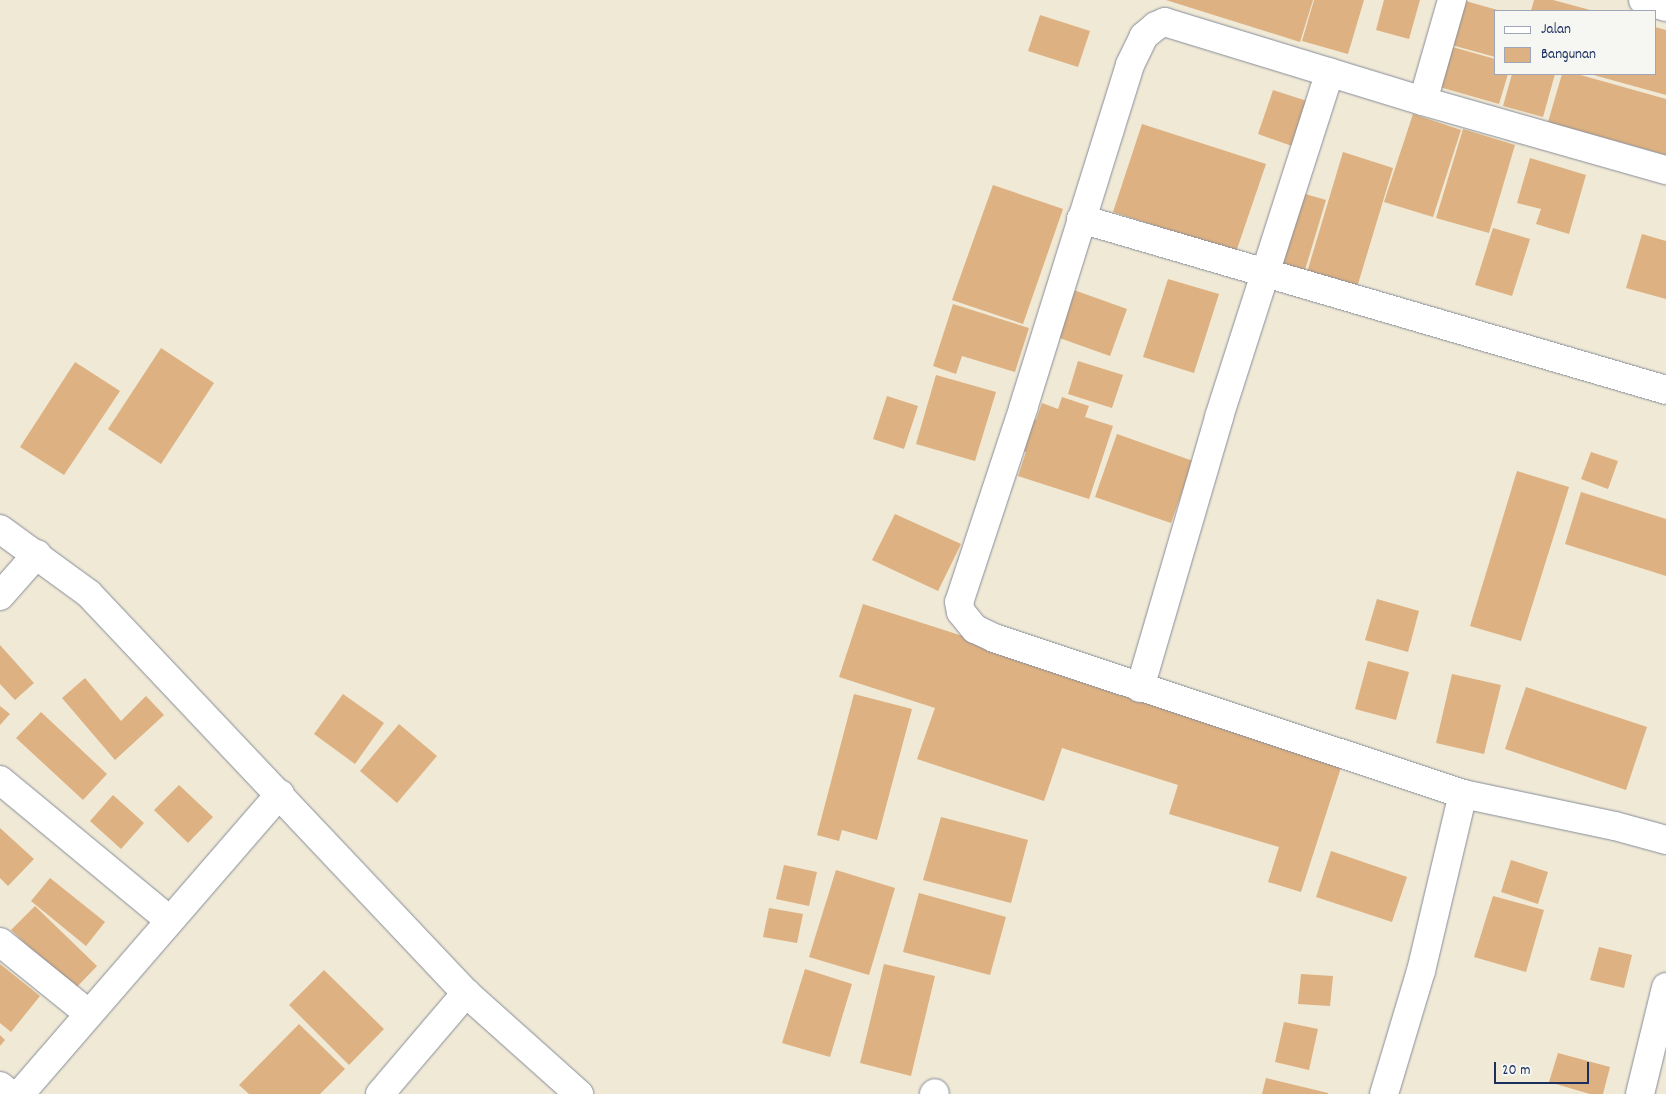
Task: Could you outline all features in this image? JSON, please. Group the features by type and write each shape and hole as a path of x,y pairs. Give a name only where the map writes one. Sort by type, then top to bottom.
{"street":[{"path":"1423,101 1452,0"},
{"path":"1643,0 1666,7"},
{"path":"1666,170 1423,101 1165,22 1156,26 1144,36 1130,65 1024,406 959,602 966,620 975,629 994,638 1140,688 1463,794 1615,826 1666,840"},
{"path":"1140,688 1180,545 1264,273 1330,72"},
{"path":"1081,219 1666,390"},
{"path":"0,529 37,554 89,594 466,992 579,1094"},
{"path":"0,596 37,554"},
{"path":"0,780 169,920"},
{"path":"20,1094 280,794"},
{"path":"1384,1094 1421,971 1463,794"},
{"path":"0,942 89,1014"},
{"path":"1640,1094 1666,987"},
{"path":"380,1094 466,992"},
{"path":"0,1086 10,1094"}],"building":[{"path":"1166,0 1313,0 1300,42"},
{"path":"1314,0 1364,0 1348,54 1302,41"},
{"path":"1384,0 1420,0 1409,39 1376,30"},
{"path":"1462,0 1497,10 1494,10 1494,57 1448,44"},
{"path":"1534,0 1553,0 1590,10 1531,10"},
{"path":"1040,15 1090,31 1078,67 1028,51"},
{"path":"1656,27 1666,30 1666,95 1594,75 1656,75"},
{"path":"1449,46 1494,59 1494,75 1508,75 1499,104 1436,86"},
{"path":"1512,75 1555,75 1543,117 1503,106"},
{"path":"1562,75 1581,75 1666,99 1666,155 1548,122"},
{"path":"1273,90 1307,101 1292,146 1258,134"},
{"path":"1413,114 1461,130 1433,217 1384,202"},
{"path":"1142,124 1266,164 1236,252 1113,212"},
{"path":"1463,129 1515,145 1489,233 1436,218"},
{"path":"1343,152 1393,168 1355,294 1305,279"},
{"path":"1530,158 1586,175 1569,234 1536,224 1541,209 1517,203"},
{"path":"993,185 1063,209 1023,324 952,300"},
{"path":"1295,191 1326,200 1302,280 1270,270"},
{"path":"1493,228 1530,239 1512,296 1475,285"},
{"path":"1642,234 1666,241 1666,299 1626,288"},
{"path":"1168,279 1219,294 1194,373 1143,357"},
{"path":"1071,289 1127,309 1110,356 1054,336"},
{"path":"953,304 1029,328 1015,372 962,356 956,374 933,366"},
{"path":"161,348 214,383 161,464 108,429"},
{"path":"1078,361 1123,375 1112,408 1068,394"},
{"path":"75,362 120,391 64,475 20,447"},
{"path":"936,375 996,392 975,461 916,444"},
{"path":"887,396 918,406 904,449 873,439"},
{"path":"1062,397 1089,406 1085,417 1113,426 1089,499 1018,476 1026,452 1018,450 1028,418 1036,420 1042,403 1058,409"},
{"path":"1117,434 1193,461 1171,523 1095,497"},
{"path":"1591,452 1618,461 1608,489 1581,479"},
{"path":"1517,471 1569,487 1521,641 1470,626"},
{"path":"1581,492 1666,519 1666,576 1565,544"},
{"path":"895,514 961,544 938,591 872,560"},
{"path":"1377,599 1419,611 1408,652 1365,640"},
{"path":"863,604 1344,758 1301,892 1268,882 1279,847 1169,814 1178,785 1062,748 1044,801 917,759 935,708 839,677"},
{"path":"0,645 34,683 15,700 0,684"},
{"path":"1368,661 1409,672 1396,720 1355,709"},
{"path":"1452,674 1501,685 1484,754 1436,743"},
{"path":"85,678 121,721 146,696 164,715 115,760 62,698"},
{"path":"1526,687 1647,727 1626,790 1505,749"},
{"path":"343,694 384,723 355,764 314,734"},
{"path":"854,694 912,709 877,840 842,830 839,841 817,835"},
{"path":"0,706 10,714 0,725"},
{"path":"41,712 107,774 83,800 16,738"},
{"path":"399,724 437,756 397,803 360,771"},
{"path":"179,785 213,817 188,843 154,810"},
{"path":"113,795 144,823 121,849 90,821"},
{"path":"941,817 1028,840 1011,903 923,880"},
{"path":"0,828 34,859 8,886 0,878"},
{"path":"1331,851 1407,877 1392,922 1316,897"},
{"path":"1511,860 1548,872 1538,904 1501,892"},
{"path":"784,865 817,872 809,906 776,899"},
{"path":"836,870 895,888 869,975 809,957"},
{"path":"50,878 105,922 86,946 31,901"},
{"path":"919,893 1006,917 990,975 903,952"},
{"path":"1493,896 1544,910 1526,972 1474,957"},
{"path":"35,906 97,966 74,990 11,930"},
{"path":"769,908 803,914 797,943 763,937"},
{"path":"1599,947 1632,955 1624,988 1590,980"},
{"path":"0,964 40,996 11,1032 0,1023"},
{"path":"884,964 935,976 911,1076 860,1063"},
{"path":"805,969 852,984 830,1057 782,1043"},
{"path":"324,970 384,1029 349,1065 289,1005"},
{"path":"1301,974 1333,976 1330,1006 1298,1004"},
{"path":"1284,1022 1318,1029 1309,1070 1275,1062"},
{"path":"299,1024 345,1069 320,1094 249,1094 239,1085"},
{"path":"0,1035 5,1040 0,1046"},
{"path":"1558,1053 1610,1067 1603,1094 1590,1094 1549,1082"},
{"path":"1266,1078 1328,1093 1328,1094 1262,1094"}]}
